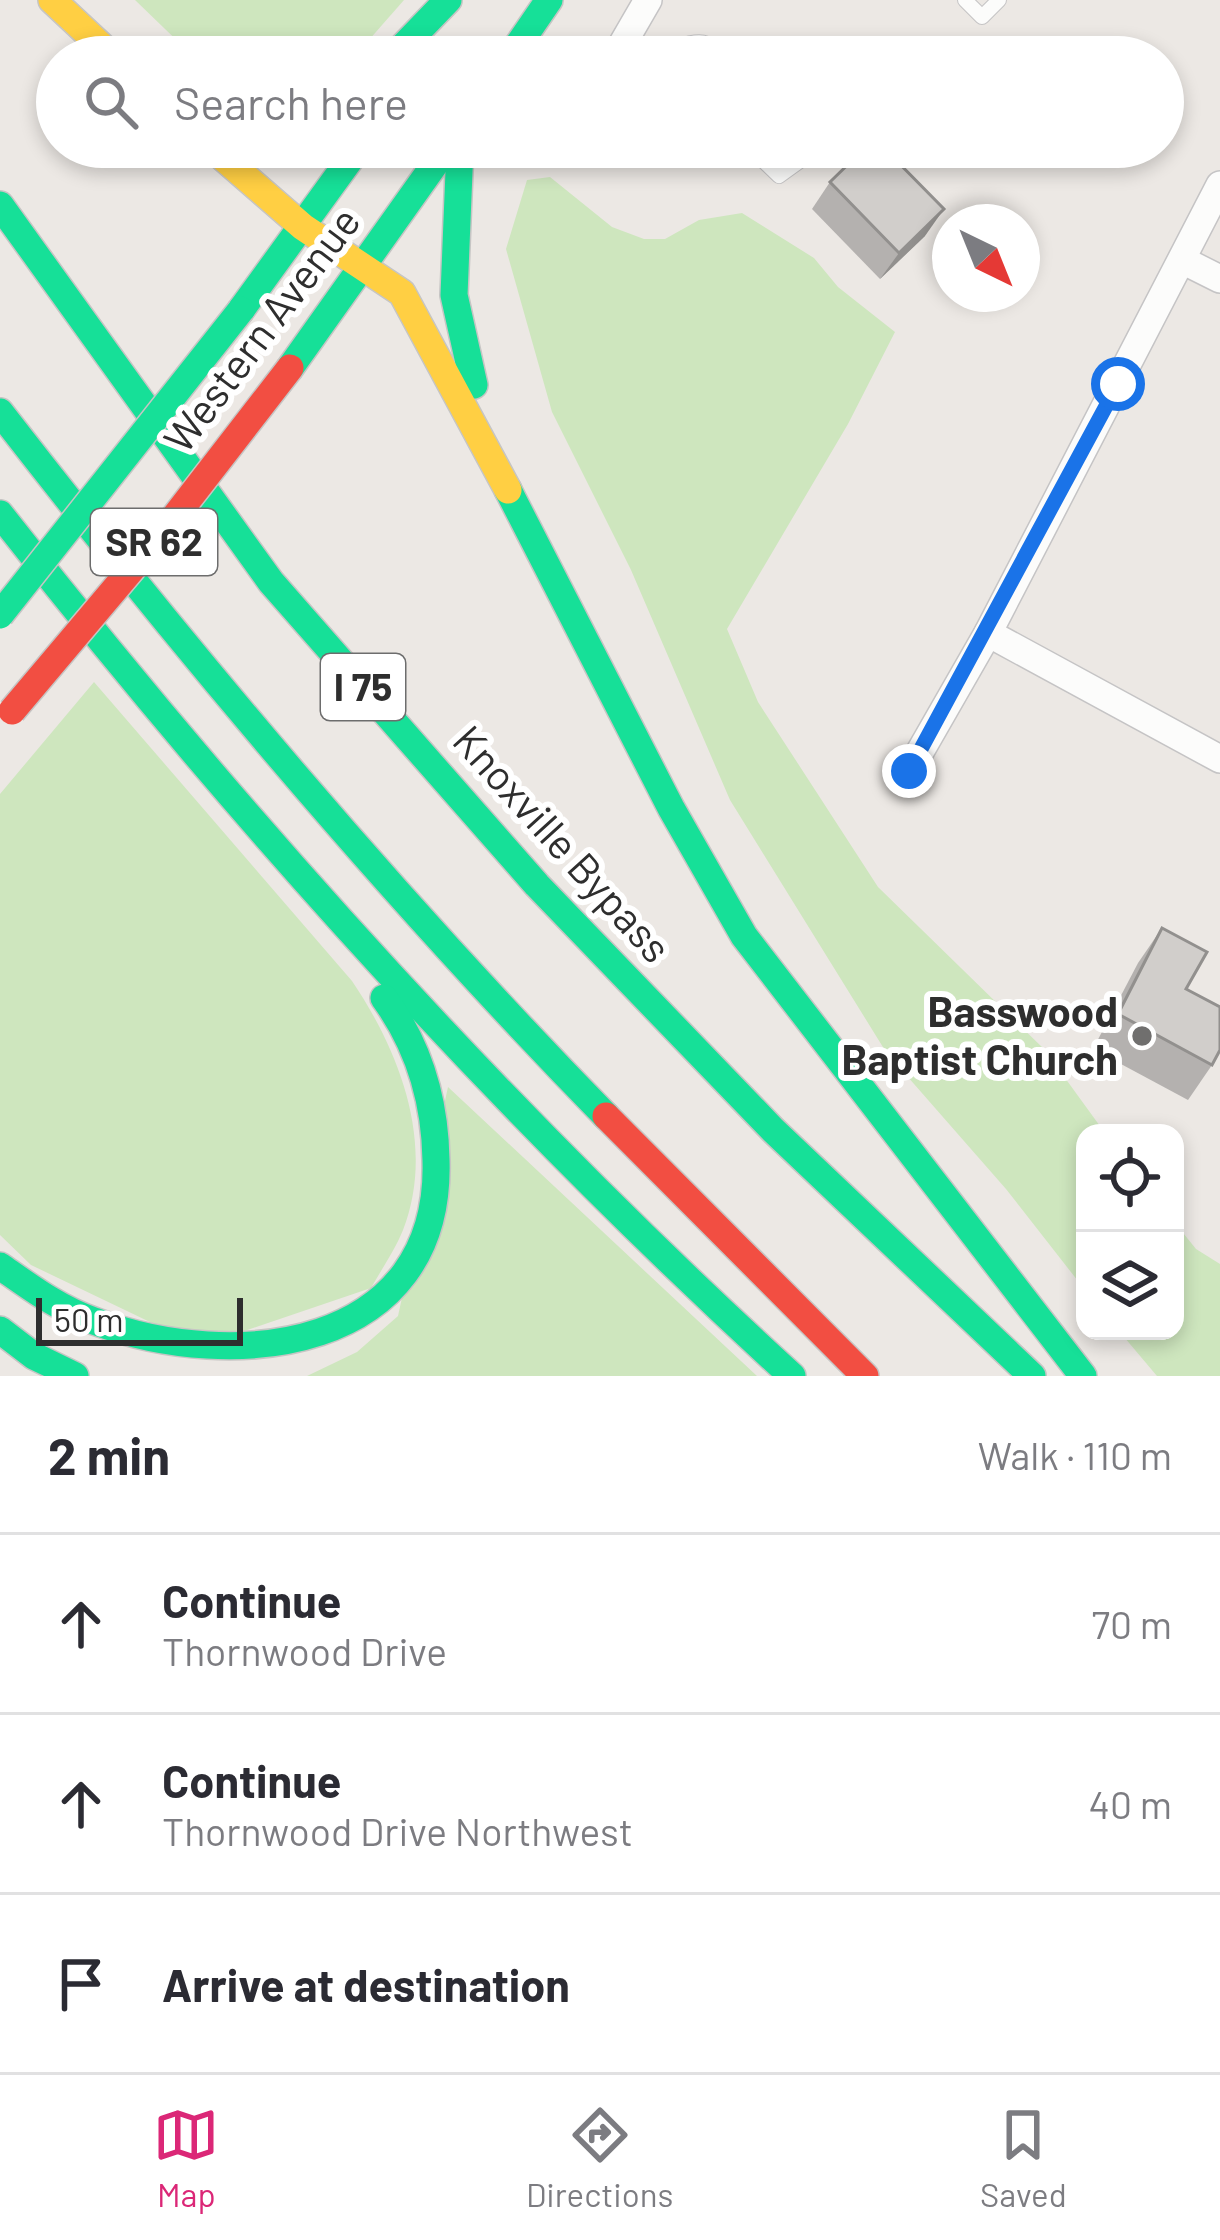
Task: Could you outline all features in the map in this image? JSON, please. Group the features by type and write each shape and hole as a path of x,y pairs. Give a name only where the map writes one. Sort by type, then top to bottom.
{"main road":[{"path":"52,0 91,36"},
{"path":"413,36 448,0"},
{"path":"436,36 461,0"},
{"path":"524,36 549,0"},
{"path":"235,168 303,227 402,293 421,320 671,808 743,936 1083,1376"},
{"name":"Western Avenue","path":"0,615 241,310 344,168"},
{"name":"Western Avenue","path":"4,723 163,532 290,368 432,168"},
{"path":"459,168 454,295 469,366 503,477"},
{"name":"Knoxville Bypass","path":"0,205 272,582 521,868 773,1130 1032,1376"},
{"name":"I 75","path":"0,412 163,619 332,820 490,994 865,1376"},
{"path":"0,514 150,709 390,1005 410,1042 433,1107 439,1184 430,1225 403,1280 352,1336 288,1364 245,1372 205,1371 121,1346 74,1324 0,1265"},
{"path":"150,709 441,1031 689,1284 792,1376"},
{"path":"0,1330 34,1356 75,1376"}],"street":[{"path":"628,36 648,0"},
{"path":"909,771 988,633 1220,185"},
{"path":"1182,260 1220,279"},
{"path":"988,633 1220,759"}],"lane":[{"path":"964,0 982,17 999,0"}],"green space":[{"path":"135,0 404,0 372,36 172,36"},
{"path":"550,177 612,227 644,239 665,239 699,220 742,213 814,258 838,287 895,332 848,424 727,629 758,702 878,887 1044,1049 1098,1124 1076,1124 1076,1278 1006,1189 886,1052 730,800 631,570 552,412 506,249 527,180"},
{"path":"94,682 352,981 398,1069 414,1133 412,1198 400,1237 371,1288 200,1346 31,1265 0,1235 0,794"},
{"path":"448,1087 757,1376 307,1376 357,1352 398,1316"},
{"path":"1184,1234 1196,1249 1220,1264 1220,1376 1157,1376 1127,1340 1184,1340"}],"building":[{"path":"844,168 904,168 939,204 932,204 932,221 899,253 830,182"},
{"path":"1162,928 1207,952 1186,989 1220,1007 1220,1050 1212,1065 1118,1014"}],"traffic: fast":[{"path":"413,36 448,0"},
{"path":"524,36 549,0"},
{"path":"241,310 344,168"},
{"path":"290,368 432,168"},
{"path":"459,168 454,295 474,385"},
{"path":"0,205 271,582 537,885 773,1130 1032,1376"},
{"path":"0,615 241,310"},
{"path":"0,412 293,773 446,947 606,1116"},
{"path":"508,490 671,808 744,936 1083,1376"},
{"path":"0,514 185,742 378,962 580,1173 792,1376"},
{"path":"0,1266 57,1304 94,1321 149,1337 207,1345 265,1344 320,1332 367,1309 405,1273 429,1224 436,1160 423,1075 407,1035 384,998"},
{"path":"0,1330 34,1356 75,1376"}],"traffic: slow":[{"path":"52,0 91,36"},
{"path":"235,168 303,227 402,293 508,490"}],"traffic: jam":[{"path":"12,711 163,532 290,368"},
{"path":"606,1116 865,1376"}],"place":[{"name":"Basswood Baptist Church","path":"1142,1036"}],"route":[{"path":"909,771 988,633 1118,384"}]}
